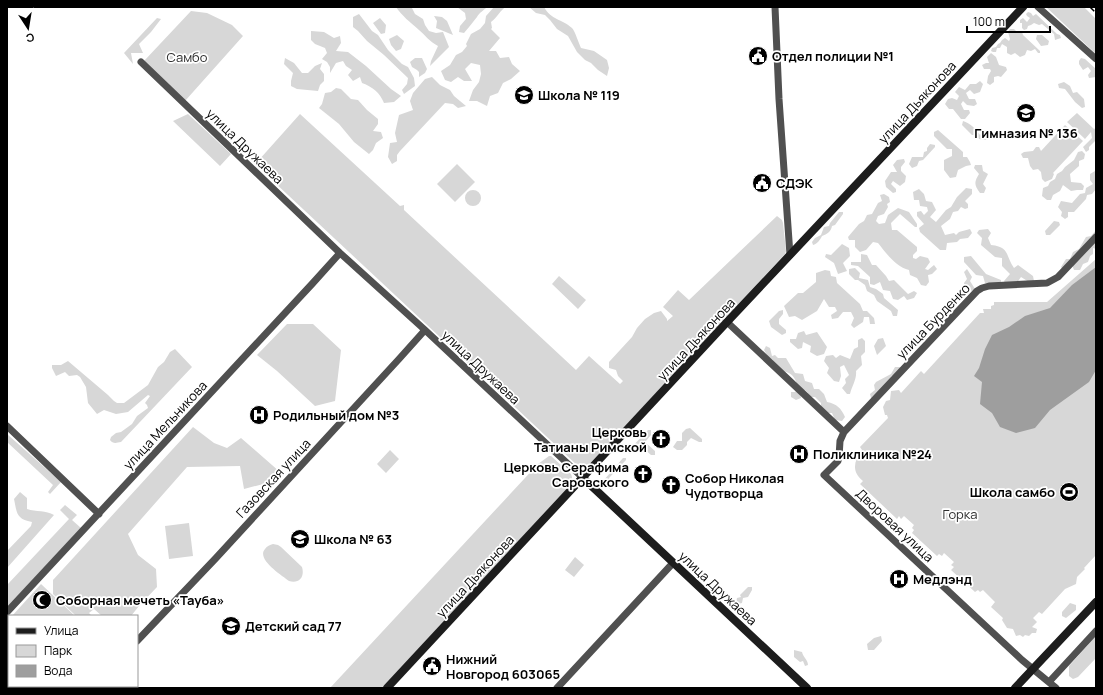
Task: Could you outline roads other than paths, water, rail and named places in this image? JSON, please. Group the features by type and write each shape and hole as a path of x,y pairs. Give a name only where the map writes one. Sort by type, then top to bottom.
{"main road":[{"name":"улица Дьяконова","path":"387,688 727,322 1023,7"},
{"name":"улица Дружаева","path":"583,478 807,688"},
{"path":"1016,688 1096,602"}],"street":[{"path":"1038,7 1096,59"},
{"path":"777,9 779,100 790,255"},
{"name":"улица Дружаева","path":"141,62 340,253 425,330 583,478"},
{"name":"улица Бурденко","path":"824,475 838,461 840,441 844,432 977,290 989,286 1047,284 1058,276 1096,237"},
{"name":"улица Мельникова","path":"7,612 100,514 340,253"},
{"path":"727,322 844,432"},
{"name":"Газовская улица","path":"138,640 216,558 425,330"},
{"path":"7,426 100,514"},
{"name":"Дворовая улица","path":"824,475 1013,651 1056,688"},
{"path":"557,688 674,563"},
{"path":"1049,682 1096,631"}],"water":[{"path":"1096,267 1096,370 1089,382 1050,410 1035,428 1016,433 1000,427 992,413 980,404 982,382 974,376 979,368 985,349 992,335 1009,327 1025,316 1050,308 1072,285"}],"railway":[{"path":"1090,7 1096,13"}],"place":[{"name":"Отдел полиции №1","path":"758,56"},
{"name":"Школа № 119","path":"524,95"},
{"name":"Гимназия № 136","path":"1026,113"},
{"name":"СДЭК","path":"762,183"},
{"name":"Родильный дом №3","path":"259,415"},
{"name":"Церковь Татианы Римской","path":"661,439"},
{"name":"Поликлиника №24","path":"799,454"},
{"name":"Церковь Серафима Саровского","path":"643,474"},
{"name":"Собор Николая Чудотворца","path":"671,485"},
{"name":"Школа самбо","path":"1069,492"},
{"name":"Школа № 63","path":"300,539"},
{"name":"Медлэнд","path":"899,579"},
{"name":"Соборная мечеть «Тауба»","path":"42,600"},
{"name":"Детский сад 77","path":"231,626"},
{"name":"Нижний Новгород 603065","path":"432,666"}],"park label":[{"name":"Самбо","path":"187,57"},
{"name":"Горка","path":"960,514"}]}
